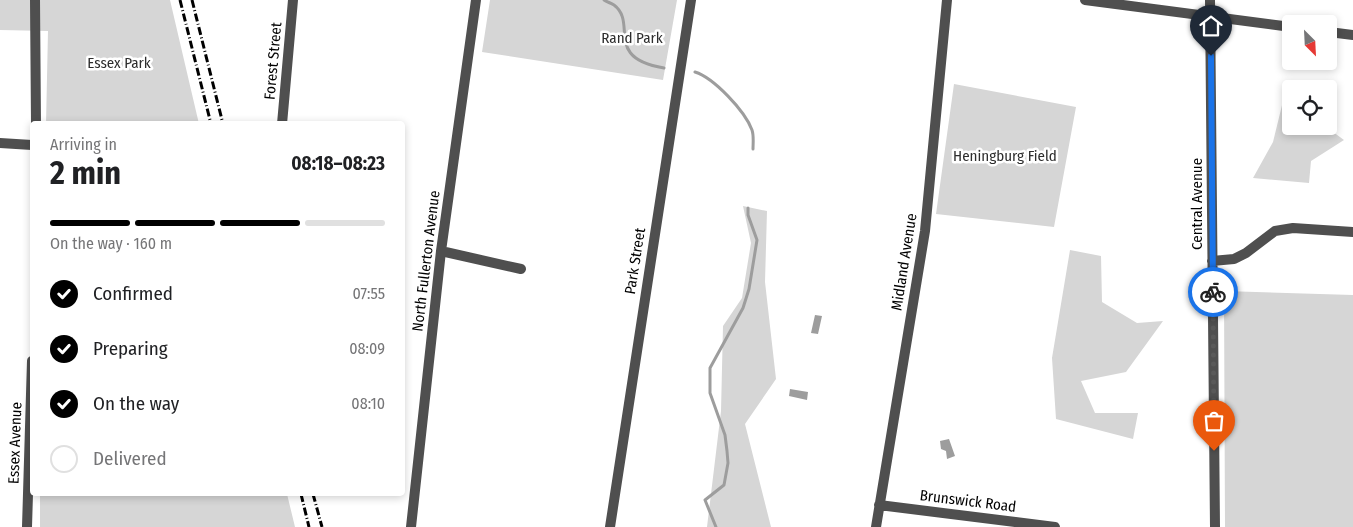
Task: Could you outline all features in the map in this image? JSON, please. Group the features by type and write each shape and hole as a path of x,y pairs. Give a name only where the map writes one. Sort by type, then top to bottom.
{"street":[{"path":"35,0 36,121"},
{"name":"Forest Street","path":"282,121 293,0"},
{"name":"North Fullerton Avenue","path":"411,527 440,251 476,0"},
{"name":"Park Street","path":"610,527 691,0"},
{"name":"Midland Avenue","path":"876,527 878,505 925,231 947,0"},
{"path":"1084,0 1282,26"},
{"name":"Central Avenue","path":"1210,0 1215,527"},
{"path":"1338,33 1353,35"},
{"path":"0,143 30,145"},
{"path":"1212,261 1234,259 1275,231 1293,228 1353,232"},
{"path":"440,251 520,269"},
{"name":"Essex Avenue","path":"27,527 30,427"},
{"name":"Brunswick Road","path":"878,505 1055,527"}],"green space":[{"name":"Essex Park","path":"0,0 170,0 198,121 46,121 48,31 0,30"},
{"name":"Rand Park","path":"490,0 677,0 663,80 482,52"},
{"name":"Heningburg Field","path":"954,84 1076,107 1054,227 936,214"},
{"path":"1282,105 1282,135 1337,135 1344,140 1311,161 1309,183 1253,178 1273,142"},
{"path":"743,206 767,211 765,282 776,379 745,424 771,527 707,527 721,411 723,326 742,298 751,243"},
{"path":"1070,250 1101,256 1102,302 1137,323 1163,321 1126,372 1081,381 1095,413 1138,413 1133,439 1056,419 1052,358"},
{"path":"1224,291 1353,295 1353,527 1225,527"},
{"path":"40,496 287,496 295,527 40,527"}],"shaded area":[{"path":"815,315 822,316 818,334 811,333"},
{"path":"790,389 808,392 807,400 789,396"},
{"path":"949,439 955,456 947,459 946,451 941,449 940,441"}],"waterway":[{"path":"604,0 614,5 621,12 625,40 634,56 645,63 664,68"},
{"path":"695,72 703,75 720,88 743,114 752,130 753,149"},
{"path":"716,527 705,500 724,485 728,463 725,435 710,393 710,368 743,308 749,289 757,240 748,215 748,208"}],"railway":[{"path":"180,0 210,121"},
{"path":"192,0 222,121"},
{"path":"301,496 309,527"},
{"path":"314,496 322,527"}],"way so far":[{"path":"1213,292 1214,451"}],"route":[{"path":"1211,56 1213,292"}]}
